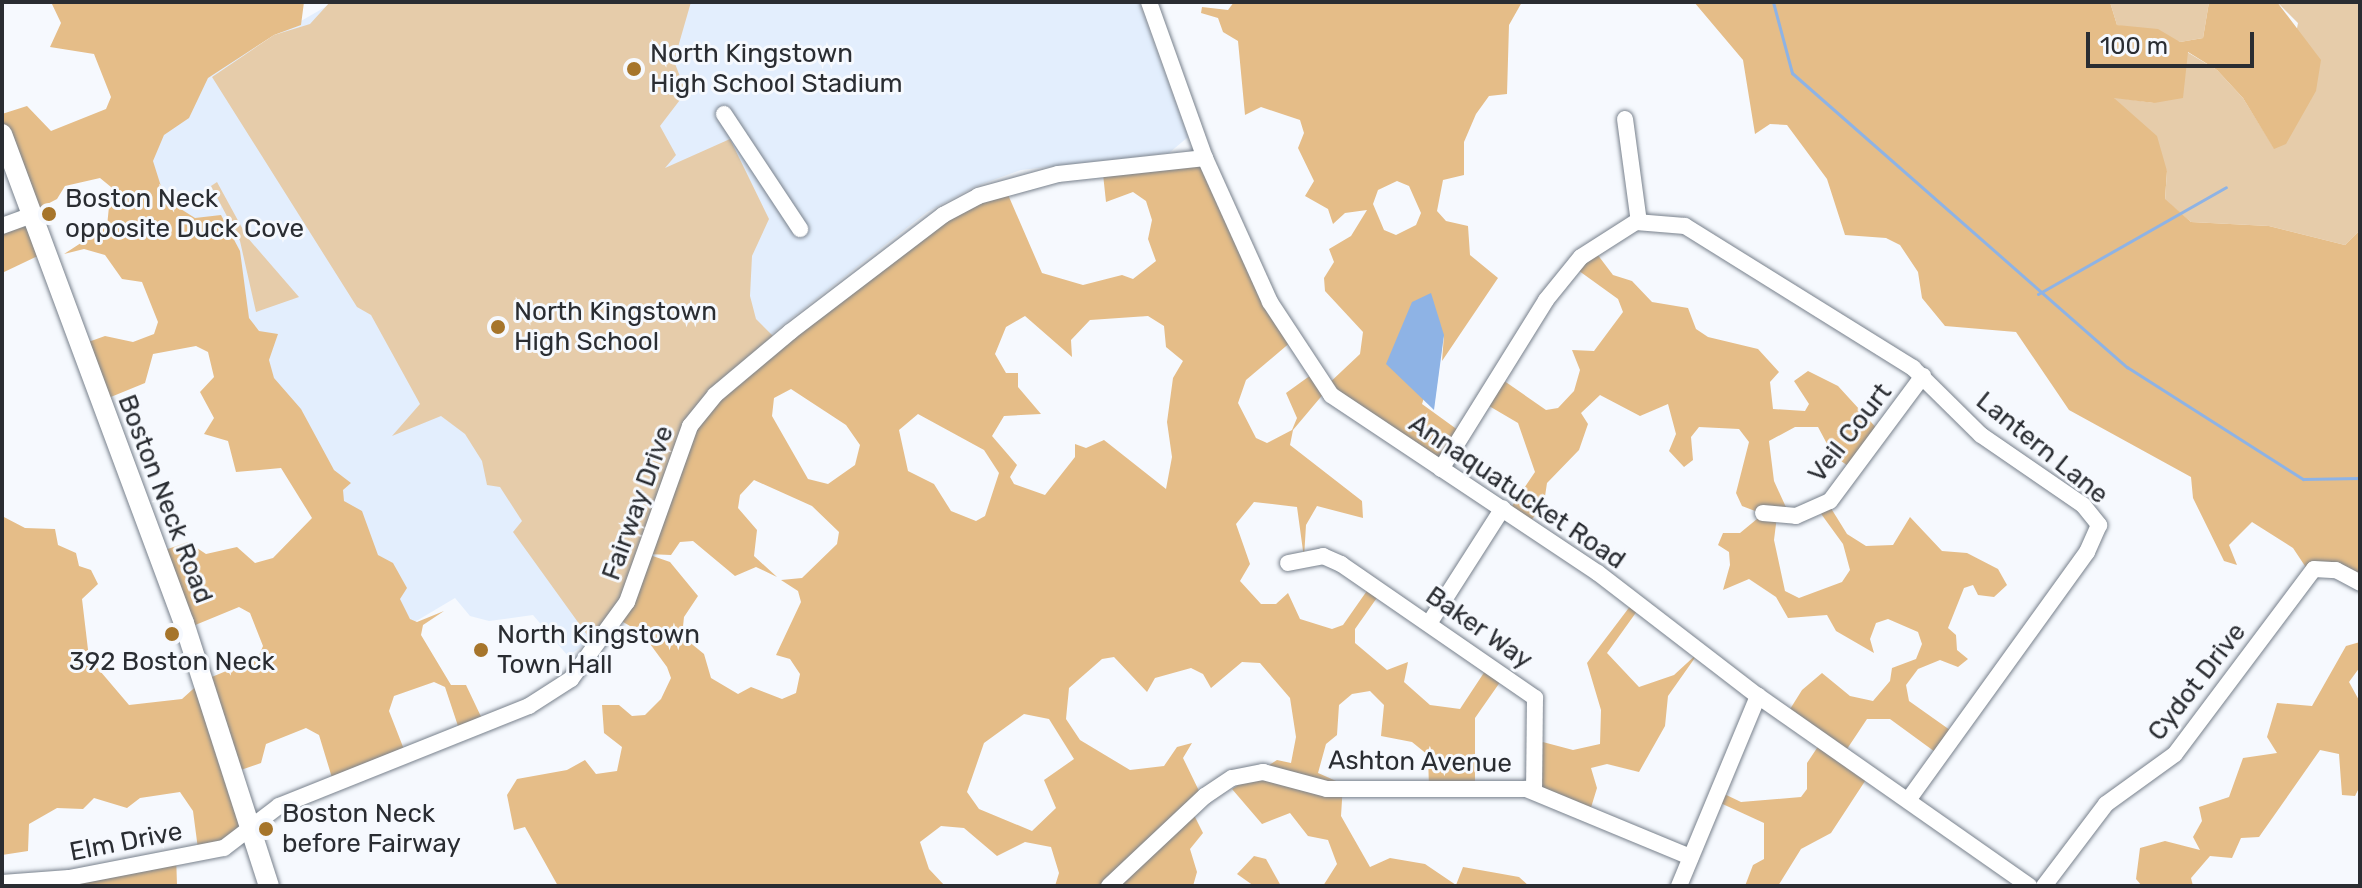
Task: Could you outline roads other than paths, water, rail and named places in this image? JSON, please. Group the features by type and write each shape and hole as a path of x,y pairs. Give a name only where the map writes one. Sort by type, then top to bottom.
{"main road":[{"name":"Boston Neck Road","path":"2,134 184,623 269,886"}],"street":[{"name":"Annaquatucket Road","path":"1149,2 1205,158 1270,302 1312,374 1331,395 1503,508 1758,696 2029,886"},
{"path":"724,114 800,229"},
{"path":"1441,469 1546,300 1581,257 1639,222 1625,119"},
{"name":"Fairway Drive","path":"251,828 279,806 500,718 571,679 627,602 690,426 715,395 790,332 943,215 1002,187 1058,174 1205,158"},
{"path":"2,226 32,215"},
{"name":"Lantern Lane","path":"1639,222 1685,226 1923,376 1981,435 2083,505 2099,525 2079,565 1909,799"},
{"name":"Veil Court","path":"1763,513 1796,516 1830,501 1923,376"},
{"path":"1430,622 1503,508"},
{"name":"Baker Way","path":"1288,563 1332,560 1430,622 1535,698 1534,791"},
{"name":"Cydot Drive","path":"2044,886 2106,804 2175,754 2314,569 2336,570 2360,583"},
{"path":"1679,886 1758,696"},
{"name":"Ashton Avenue","path":"1109,886 1205,796 1232,778 1263,772 1296,776 1327,789 1534,791"},
{"path":"1534,791 1690,857"},
{"name":"Elm Drive","path":"2,883 69,878 224,848 251,828"}],"water":[{"path":"1431,293 1444,335 1434,410 1386,364 1412,302"}],"waterway":[{"path":"1773,2 1792,73 2127,367 2303,479 2360,478"},
{"path":"2038,294 2226,187"}],"place":[{"name":"North Kingstown High School Stadium","path":"634,69"},
{"name":"Boston Neck opposite Duck Cove","path":"49,214"},
{"name":"North Kingstown High School","path":"498,327"},
{"name":"392 Boston Neck","path":"172,634"},
{"name":"North Kingstown Town Hall","path":"481,650"},
{"name":"Boston Neck before Fairway","path":"266,829"}]}
